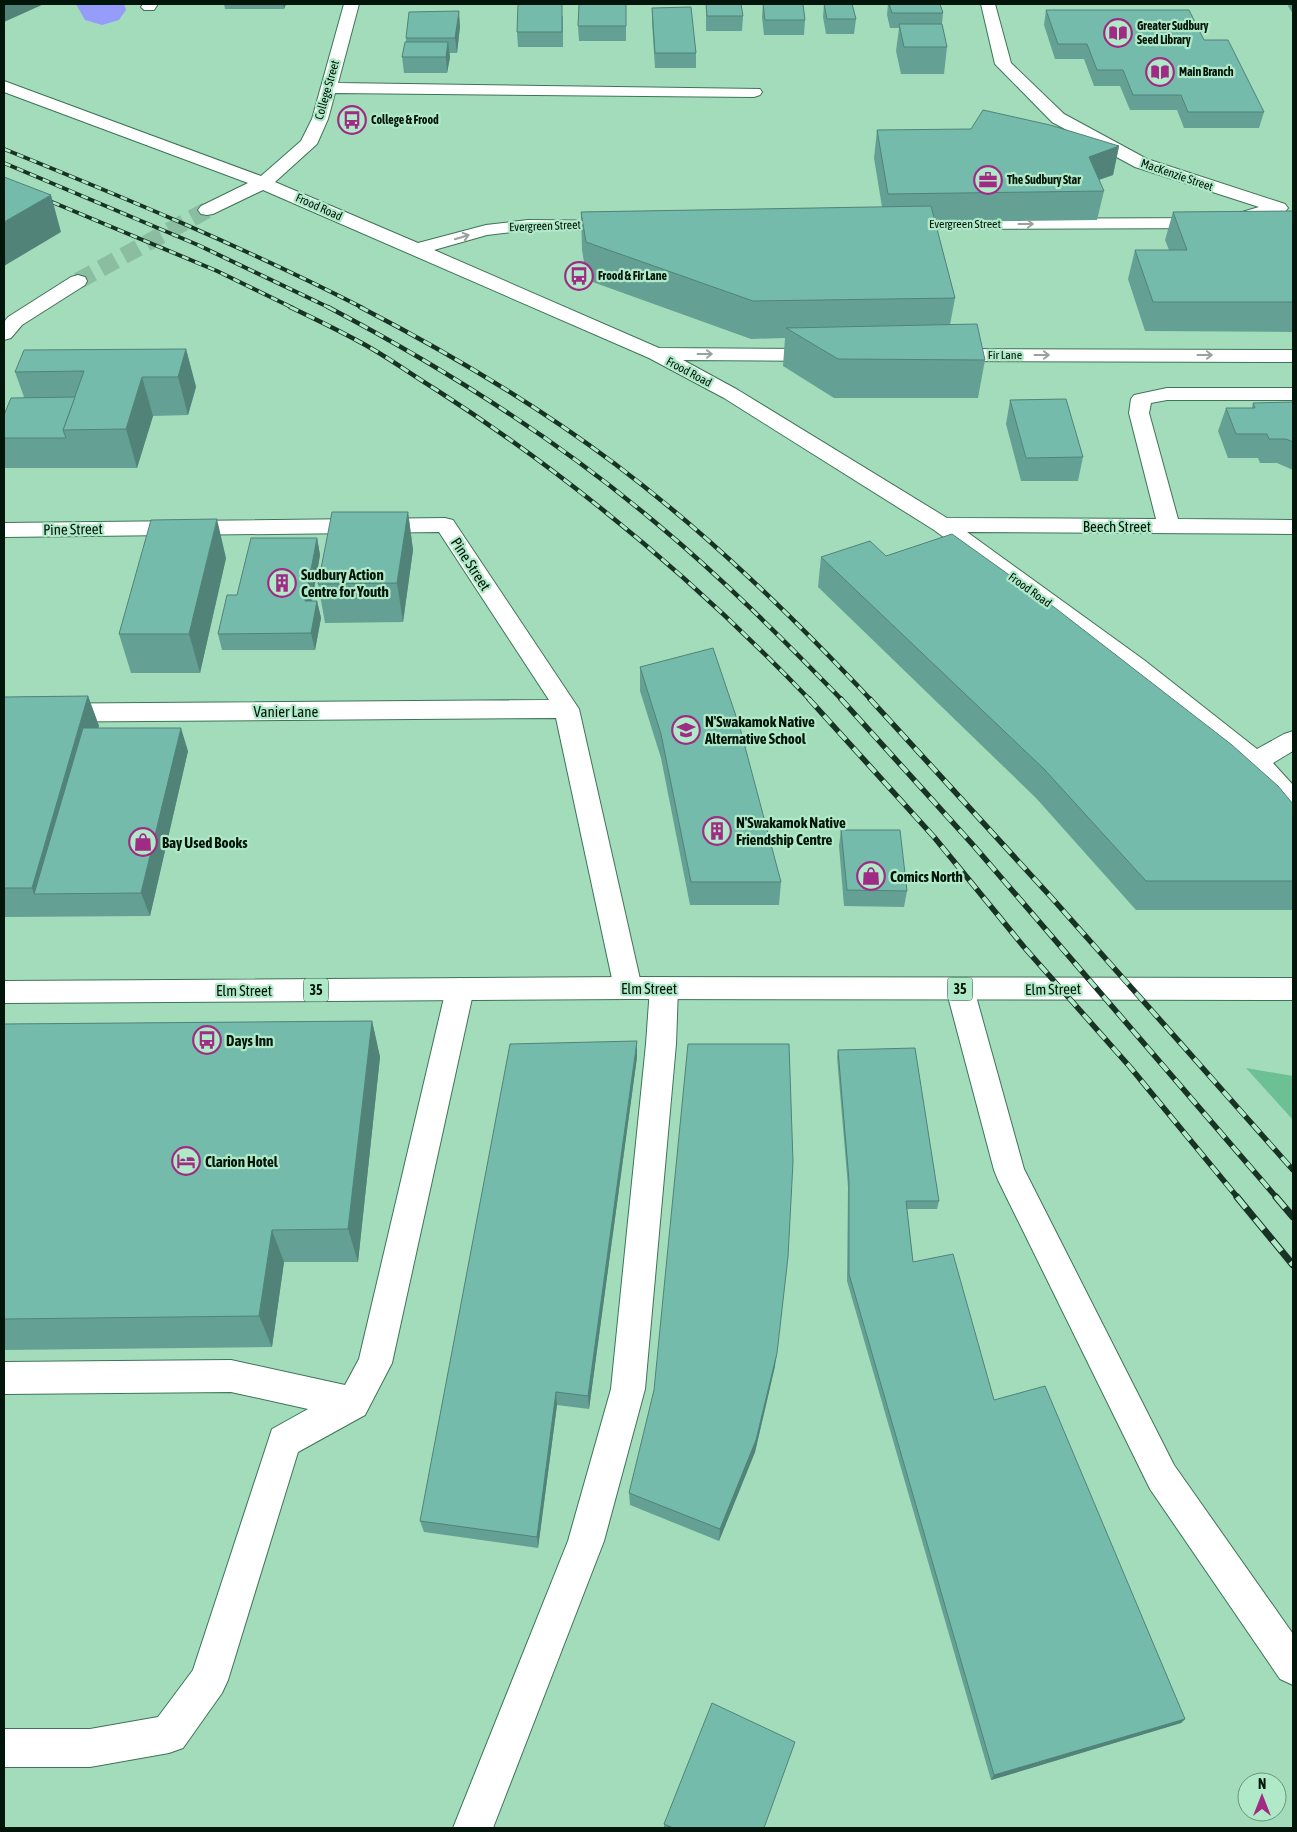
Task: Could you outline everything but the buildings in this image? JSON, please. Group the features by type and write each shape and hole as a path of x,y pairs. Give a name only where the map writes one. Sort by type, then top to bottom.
{"street":[{"name":"College Street","path":"207,210 263,182 308,144 320,119 351,4"},
{"name":"MacKenzie Street","path":"988,4 1003,64 1058,118 1141,163 1284,209"},
{"name":"Frood Road","path":"4,86 263,182 656,354 732,394 942,525 1135,666 1256,762 1293,801"},
{"path":"329,88 754,92"},
{"name":"Evergreen Street","path":"882,224 1223,223 1284,209"},
{"name":"Evergreen Street","path":"415,250 494,228 528,225 636,224"},
{"path":"4,334 15,321 78,281"},
{"path":"656,354 835,355"},
{"name":"Fir Lane","path":"934,355 1293,356"},
{"path":"1169,526 1139,413 1141,399 1168,394 1293,394"},
{"name":"Pine Street","path":"4,530 446,525 567,709 628,988"},
{"name":"Beech Street","path":"942,525 1293,527"},
{"name":"Vanier Lane","path":"4,713 567,709"},
{"path":"1256,762 1293,740"},
{"name":"Elm Street","path":"4,992 628,988 1293,989"},
{"path":"473,1828 586,1541 628,1389 661,1044 664,988"},
{"path":"4,1748 90,1748 169,1734 209,1680 284,1441 353,1403 375,1363 460,989"},
{"path":"960,989 1009,1170 1162,1477 1293,1666"},
{"path":"4,1378 231,1376 353,1403"}],"green space":[{"path":"1246,1068 1293,1076 1293,1120"}],"waterway":[{"path":"100,4 102,10"}],"tunnel":[{"path":"78,281 207,210"}],"railway":[{"path":"4,149 230,244 363,308"},
{"path":"4,163 198,245 329,307"},
{"path":"40,197 217,271 293,308"},
{"path":"290,307 378,352 536,458 632,533 678,573 767,656 810,700"},
{"path":"329,307 414,355 498,406 618,492 728,587 842,700"},
{"path":"360,307 426,342 491,380 615,464 683,518 748,576 871,700"},
{"path":"809,699 934,837 1024,947 1130,1067 1238,1198"},
{"path":"841,699 974,846 1277,1198"},
{"path":"870,699 1051,897 1293,1170"},
{"path":"1237,1197 1293,1265"},
{"path":"1276,1197 1293,1217"}],"place":[{"name":"Greater Sudbury Seed Library","path":"1118,33"},
{"name":"Main Branch","path":"1160,72"},
{"name":"College & Frood","path":"352,120"},
{"name":"The Sudbury Star","path":"988,180"},
{"name":"Frood & Fir Lane","path":"579,276"},
{"name":"Sudbury Action Centre for Youth","path":"282,583"},
{"name":"N'Swakamok Native Alternative School","path":"686,730"},
{"name":"N'Swakamok Native Friendship Centre","path":"717,831"},
{"name":"Bay Used Books","path":"143,842"},
{"name":"Comics North","path":"871,876"},
{"name":"Days Inn","path":"207,1040"},
{"name":"Clarion Hotel","path":"186,1161"}]}
